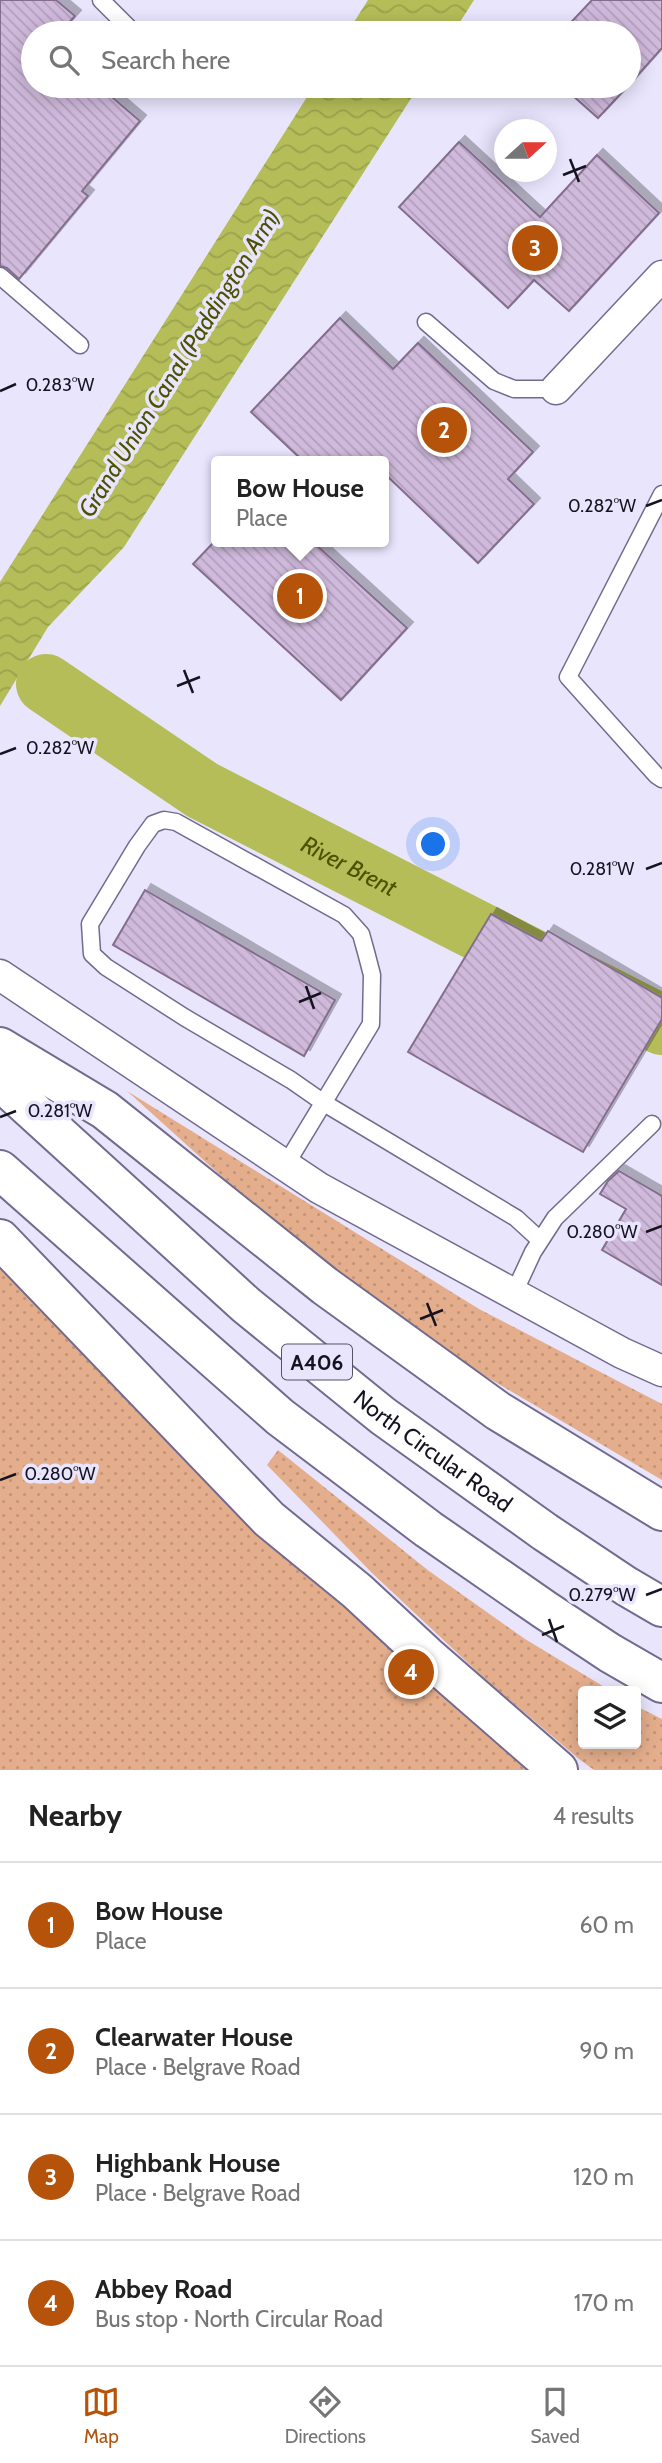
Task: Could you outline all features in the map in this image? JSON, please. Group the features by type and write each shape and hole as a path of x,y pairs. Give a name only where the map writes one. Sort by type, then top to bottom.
{"highway":[{"path":"0,1047 104,1110 325,1286 498,1411 662,1511"},
{"name":"North Circular Road","path":"0,1081 246,1304 383,1416 545,1532 625,1586 662,1607"},
{"name":"A406","path":"0,1170 280,1417 449,1544 610,1653 662,1683"},
{"path":"0,1240 269,1519 357,1591 558,1770"}],"street":[{"path":"556,389 662,276"},
{"path":"0,975 318,1188 622,1353 662,1371"}],"lane":[{"path":"101,0 123,21"},
{"path":"0,276 80,345"},
{"path":"426,322 494,381 513,389 556,389"},
{"path":"662,494 568,677 662,779"},
{"path":"285,1166 324,1104 371,1024 372,975 361,934 344,915 176,822 164,820 153,824 136,846 90,924 92,954 106,967 184,1017 291,1080 324,1104 516,1218 540,1240"},
{"path":"513,1295 540,1240 555,1217 652,1124"}],"shaded area":[{"path":"127,1091 479,1309 662,1404 662,1480 446,1353 282,1231"},
{"path":"0,1239 554,1770 0,1770"},
{"path":"278,1450 429,1571 525,1639 603,1686 578,1686 578,1749 641,1749 641,1708 662,1719 662,1770 594,1770 579,1759 484,1678 372,1573 267,1465"}],"water":[{"path":"368,0 474,0 461,21 355,21"},
{"name":"Grand Union Canal (Paddington Arm)","path":"306,98 411,98 124,547 48,627 0,706 0,582"}],"building":[{"path":"0,0 56,0 75,16 71,21 21,21 21,98 113,98 140,121 82,191 88,196 19,279 7,268 0,266"},
{"path":"592,0 662,0 662,48 641,72 641,21 572,21"},
{"path":"576,98 617,98 598,118"},
{"path":"459,142 494,174 494,182 502,182 540,217 597,155 659,213 569,311 534,280 508,308 399,207"},
{"path":"340,318 393,369 418,343 533,452 508,479 534,504 478,563 389,478 389,456 298,456 251,412"},
{"path":"211,545 318,547 407,628 341,700 193,564"},
{"path":"145,890 335,1000 304,1056 113,945"},
{"path":"491,914 541,941 548,931 662,998 662,1019 583,1152 408,1052"},
{"path":"619,1171 662,1196 662,1285 602,1250 626,1209 600,1194 608,1181"}],"waterway":[{"name":"River Brent","path":"46,684 202,790 662,1025"}],"place":[{"name":"Highbank House","path":"535,248"},
{"name":"Clearwater House","path":"444,430"},
{"name":"Bow House","path":"300,596"},
{"name":"Abbey Road","path":"411,1672"}]}
